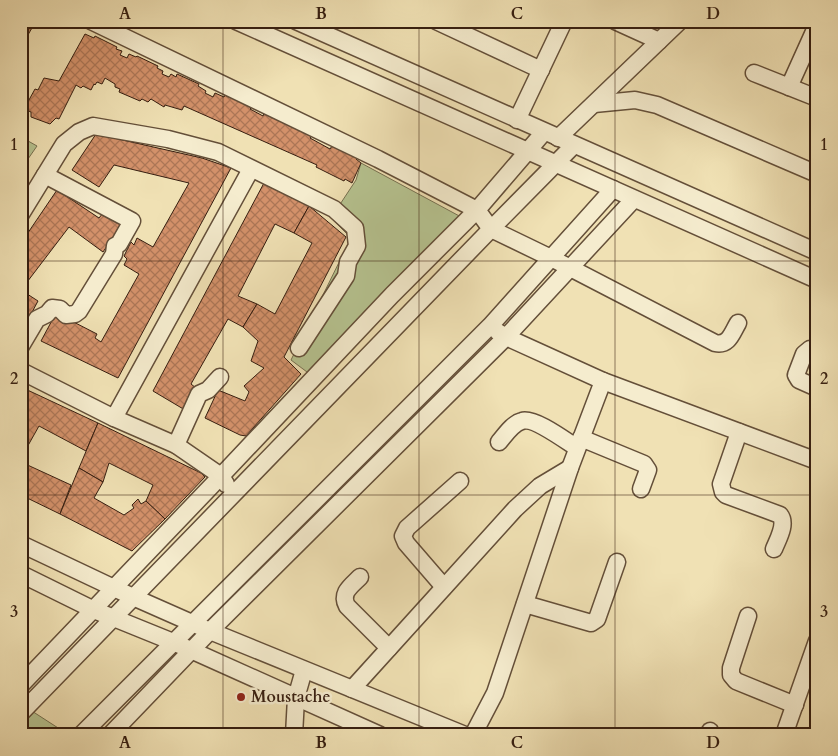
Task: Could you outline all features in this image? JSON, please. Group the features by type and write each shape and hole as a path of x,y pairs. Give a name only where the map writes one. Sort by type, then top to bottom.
{"street":[{"path":"91,21 344,143 477,210 491,229 552,258 715,343 725,343 738,323"},
{"path":"236,21 817,280"},
{"path":"296,21 574,146 817,252"},
{"path":"436,21 541,70"},
{"path":"518,120 564,21"},
{"path":"615,21 659,41"},
{"path":"21,685 392,295 477,210 527,151 594,104 680,21"},
{"path":"789,87 817,25"},
{"path":"754,73 817,98"},
{"path":"594,104 635,100 657,105 817,174"},
{"path":"21,214 64,144 79,132 93,126 168,139 218,152 295,189 334,208 355,228 357,246 348,262 346,276 299,348"},
{"path":"21,713 574,146"},
{"path":"114,418 251,169"},
{"path":"21,346 37,319 52,308 60,308 66,315 75,314 79,311 114,254 115,246 119,244 132,221 45,175"},
{"path":"81,735 490,326 613,189"},
{"path":"110,735 210,631 506,337 634,198"},
{"path":"392,295 412,310"},
{"path":"490,326 506,337 603,381 817,461"},
{"path":"817,350 810,349 804,354 796,374 799,380 817,388"},
{"path":"21,371 114,418 176,445 221,476 232,496"},
{"path":"176,445 199,394 208,390 220,377"},
{"path":"473,735 495,694 570,468 603,381"},
{"path":"499,442 517,423 527,420 535,422 579,443 644,464 648,470 641,489"},
{"path":"739,432 721,484 722,488 726,495 783,517 783,523 774,549"},
{"path":"352,689 527,497 554,476 570,468"},
{"path":"444,587 402,536 407,528 460,480"},
{"path":"21,544 210,631 465,735"},
{"path":"524,604 591,623 597,619 617,562"},
{"path":"21,574 94,610 173,642 380,735"},
{"path":"360,577 346,591 344,601 389,648"},
{"path":"748,616 730,671 731,675 736,681 795,705"},
{"path":"784,735 817,641"},
{"path":"294,735 296,698 304,670"}],"green space":[{"path":"21,137 37,146 21,169"},
{"path":"361,163 463,218 311,375 291,360 351,238 331,218 356,180"},
{"path":"21,704 69,735 21,735"}],"building":[{"path":"21,21 36,21 25,40 21,39"},
{"path":"85,34 94,38 95,36 117,47 116,49 122,51 120,55 127,58 129,54 137,56 158,66 157,68 163,71 162,74 169,77 171,74 176,77 177,74 199,84 198,86 206,91 205,93 213,97 215,93 224,97 225,95 252,107 250,109 263,116 264,113 312,135 310,138 330,149 332,146 357,158 361,163 352,183 316,167 317,165 184,106 182,110 165,105 164,107 151,99 148,102 142,99 140,101 119,92 120,89 115,87 115,84 105,78 102,84 97,82 94,84 91,90 76,85 59,119 56,118 50,124 31,117 31,112 24,109 35,89 38,90 44,78 59,81"},
{"path":"96,134 202,158 231,168 118,378 41,341 56,313 97,334 95,338 101,342 139,274 124,265 127,259 124,256 131,242 134,245 137,238 153,247 189,183 114,165 99,187 72,170"},
{"path":"264,183 309,206 294,233 275,224 238,296 257,304 243,327 228,319 191,384 196,388 185,410 153,391"},
{"path":"57,190 99,218 103,213 122,224 103,252 69,227 21,290 21,243"},
{"path":"309,206 346,237 284,357 301,374 246,436 240,435 205,418 218,390 245,401 249,392 244,386 264,368 251,361 258,341 243,327 257,304 275,314 312,243 294,233"},
{"path":"21,290 38,301 23,329 21,328"},
{"path":"21,387 98,423 86,451 39,426 21,458"},
{"path":"98,423 201,473 205,477 165,519 146,501 153,485 109,463 103,482 79,468"},
{"path":"21,462 71,485 60,514 21,495"},
{"path":"79,468 103,482 94,498 124,515 134,508 132,505 138,499 141,504 146,501 165,519 132,551 60,514"}],"place":[{"name":"Moustache","path":"241,697"}]}
